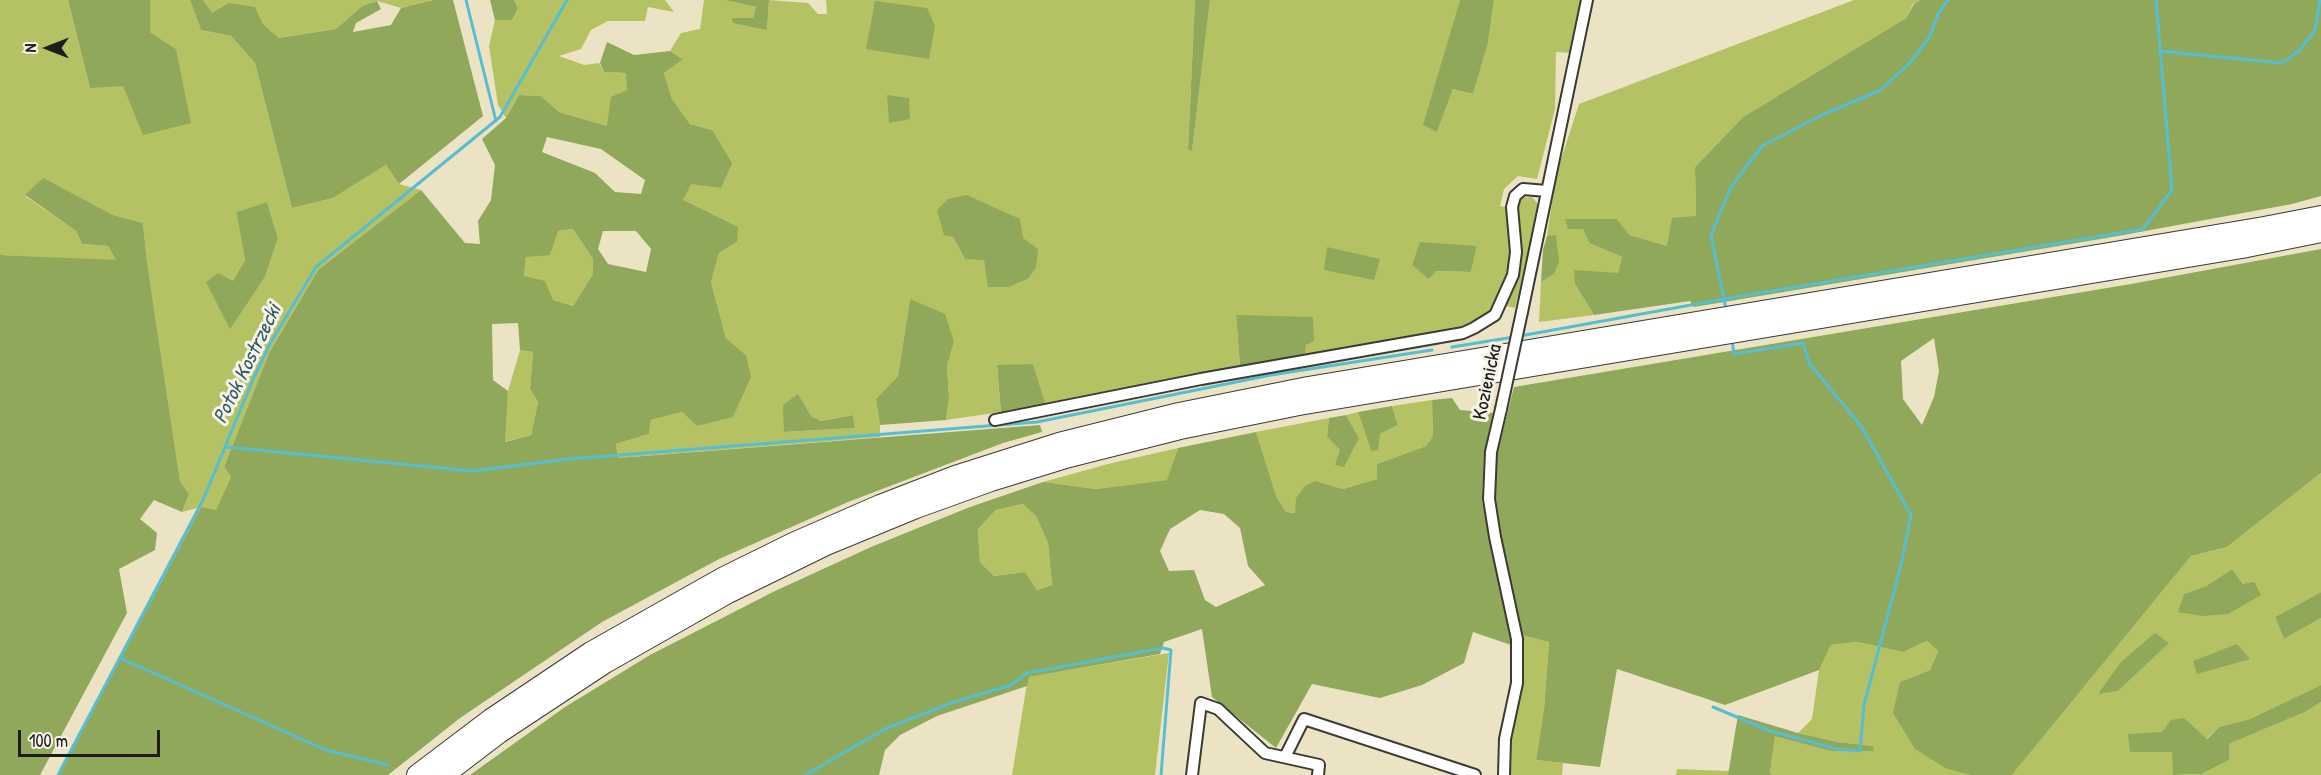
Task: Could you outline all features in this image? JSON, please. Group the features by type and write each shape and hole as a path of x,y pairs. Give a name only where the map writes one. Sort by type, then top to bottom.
{"highway":[{"path":"417,775 491,719 554,676 630,629 714,582 793,543 888,501 955,476 1059,443 1179,413 1308,387 2321,216"},
{"path":"444,775 499,733 577,681 728,593 826,545 906,512 992,481 1069,457 1180,429 1299,405 2242,248 2321,232"}],"street":[{"name":"Kozienicka","path":"1504,775 1505,739 1517,683 1517,639 1489,499 1491,452 1587,0"},
{"path":"995,420 1201,379 1462,333 1495,315 1514,275 1516,252 1512,207 1515,196 1518,192 1528,189 1547,191"},
{"path":"1192,775 1201,703 1218,709 1265,753 1319,765 1318,775"},
{"path":"1285,757 1304,719 1475,775"}],"green space":[{"path":"0,0 68,0 90,88 176,49 150,32 150,0 190,0 201,30 231,36 255,63 292,208 333,198 386,165 399,184 421,190 318,270 269,353 224,467 231,477 216,511 201,507 182,512 189,494 180,481 143,223 113,215 43,179 25,196 76,231 82,244 108,246 117,261 0,255","holes":["267,202 278,238 265,277 229,328 233,282 245,260 236,212"]},
{"path":"68,0 150,0 150,32 176,49 191,123 143,135 123,86 90,88"},
{"path":"190,0 203,0 212,13 229,3 255,7 263,24 279,38 336,29 362,6 377,1 381,9 356,23 353,32 391,25 401,8 433,0 453,0 483,116 399,184 386,165 333,198 292,208 255,63 231,36 201,30"},
{"path":"203,0 433,0 401,8 377,1 362,6 336,29 279,38 263,24 255,7 212,14"},
{"path":"490,0 514,0 518,8 512,20 495,20"},
{"path":"514,0 665,0 674,12 648,7 645,21 608,21 591,30 581,49 559,56 584,65 599,63 604,72 627,73 627,90 607,126 559,112 541,96 519,95 506,118 498,105 489,46 495,20 512,20 518,8"},
{"path":"704,0 725,0 756,7 753,18 733,18 767,30 769,0 808,3 818,14 827,14 826,0 1195,0 1188,149 1192,150 1210,0 1460,0 1424,125 1437,132 1453,89 1473,94 1488,43 1494,0 1581,0 1571,53 1556,52 1555,109 1537,179 1518,176 1504,189 1500,206 1506,207 1511,261 1507,283 1496,306 1484,319 1467,325 1305,355 1306,345 1236,315 1240,366 1107,395 1046,405 1033,364 997,366 1001,412 946,420 949,398 947,366 954,342 910,299 898,376 876,399 880,437 618,458 616,444 649,434 651,420 682,412 698,426 746,355 726,338 711,282 719,253 737,242 683,200 712,130 690,124 672,99 664,73 682,58 670,51 681,33 700,29","holes":["953,237 1028,279 1009,287 989,287 984,259 965,259","1477,246 1471,272 1435,271","798,395 811,416 821,421 853,415 855,428 784,432"]},
{"path":"725,0 769,0 767,30 733,23 732,18 753,18 756,7"},
{"path":"1195,0 1210,0 1192,151 1188,149"},
{"path":"1460,0 1494,0 1488,43 1473,94 1453,89 1437,132 1423,125"},
{"path":"1854,0 1920,0 1913,4 1906,18 1743,117 1695,167 1696,217 1667,246 1630,235 1617,219 1583,229 1589,243 1622,257 1618,273 1575,284 1594,315 1539,322 1541,282 1554,274 1556,236 1547,236 1556,175 1579,104"},
{"path":"1920,0 2321,0 2321,196 2292,204 2118,236 1694,307 1690,301 1594,315 1575,284 1574,270 1618,273 1622,257 1589,243 1583,229 1568,229 1565,219 1617,219 1630,235 1667,246 1672,218 1696,216 1695,167 1743,117 1906,18 1914,4"},
{"path":"875,1 927,8 935,26 929,59 866,49"},
{"path":"607,42 634,55 670,51 683,59 664,73 672,99 690,124 712,130 732,163 721,188 691,184 683,200 738,227 737,242 719,253 711,282 726,338 746,355 751,377 733,417 697,426 682,412 651,420 649,434 616,444 618,458 1040,425 1042,432 1003,443 848,502 719,559 602,622 460,718 388,775 59,775 201,507 216,510 231,477 224,467 269,353 318,270 421,190 465,243 480,244 478,221 491,200 495,165 482,139 506,118 519,95 541,96 559,112 607,126 611,97 627,90 626,73 604,72 600,63","holes":["547,137 601,149 645,180 641,194 615,192 595,173 542,152","573,229 593,259 593,274 573,306 553,300 545,281 524,276 526,257 550,255 558,231","603,231 636,231 651,249 646,272 608,264 598,249","518,323 520,350 533,352 530,389 538,402 531,435 505,442 508,391 493,380 492,324"]},
{"path":"887,95 909,98 910,119 889,123"},
{"path":"43,178 113,215 143,223 180,481 189,494 182,512 154,500 140,519 157,533 155,550 119,569 127,613 40,775 0,775 0,255 116,260 108,246 82,244 76,231 25,195"},
{"path":"967,195 1020,219 1023,238 1038,249 1036,267 1028,279 1009,287 988,287 984,260 965,259 953,237 944,235 937,210 948,199"},
{"path":"1532,197 1537,203 1537,216 1515,308 1506,306 1514,284 1513,208 1519,198"},
{"path":"267,202 278,238 265,277 230,329 206,282 218,273 233,281 245,260 236,212"},
{"path":"573,229 593,259 593,274 573,306 553,300 524,276 526,256 558,231"},
{"path":"1556,235 1559,262 1554,274 1541,282 1543,250 1547,236"},
{"path":"1420,242 1477,246 1471,272 1436,271 1429,279 1412,265"},
{"path":"1327,247 1380,259 1374,280 1324,270"},
{"path":"2321,249 2321,473 2227,547 2191,556 2012,775 1970,775 1947,769 1915,749 1893,713 1900,682 1930,670 1938,651 1927,641 1903,652 1857,642 1831,645 1819,670 1725,705 1617,669 1600,767 1536,760 1544,709 1549,642 1521,635 1498,528 1494,489 1497,454 1514,387 2131,284","holes":["1934,338 1939,371 1934,397 1922,425 1903,399 1901,361"]},
{"path":"910,299 945,314 954,342 947,366 949,398 946,420 880,425 876,399 898,376"},
{"path":"1236,315 1313,317 1314,341 1306,345 1305,355 1240,366"},
{"path":"520,350 533,352 530,389 538,402 531,435 504,442 508,391"},
{"path":"1033,364 1046,405 1001,412 997,365"},
{"path":"798,394 811,416 821,421 853,415 855,428 784,432 783,405"},
{"path":"1452,398 1460,410 1493,413 1484,456 1482,501 1511,645 1473,632 1464,663 1422,685 1380,698 1312,684 1276,748 1212,697 1202,629 1164,642 1160,654 1029,677 1027,686 937,716 900,735 885,750 879,775 470,775 565,707 650,655 775,591 871,547 970,507 1043,482 1096,489 1167,480 1178,448 1256,432 1277,498 1286,512 1295,513 1296,498 1305,486 1316,481 1343,489 1377,479 1377,464 1426,446 1433,436 1432,400","holes":["1023,504 1036,516 1048,543 1052,585 1037,590 1025,572 994,576 980,562 978,529 996,510","1200,510 1224,514 1240,528 1248,566 1265,585 1216,607 1205,600 1194,570 1169,571 1160,551 1170,529"]},
{"path":"1432,400 1433,436 1426,446 1377,464 1377,479 1343,489 1316,481 1295,513 1286,512 1277,498 1256,432 1329,418 1327,436 1359,438 1346,415 1358,412 1371,451 1380,434 1398,425 1392,406"},
{"path":"1392,406 1398,425 1380,434 1378,450 1371,451 1358,412"},
{"path":"1346,415 1359,438 1344,467 1335,465 1340,450 1327,436 1329,418"},
{"path":"1178,448 1168,480 1096,489 1043,482 1108,464"},
{"path":"2321,473 2321,592 2275,617 2284,639 2321,618 2321,685 2250,719 2219,727 2206,739 2162,732 2130,752 2173,752 2173,775 2012,775 2191,556 2227,547","holes":["2232,569 2243,584 2184,594 2206,586","2168,643 2118,691 2098,693"]},
{"path":"1024,504 1036,516 1048,543 1052,585 1037,590 1025,572 994,576 980,562 978,529 996,510"},
{"path":"2232,569 2243,584 2254,582 2261,595 2228,614 2203,616 2178,612 2184,594 2206,586"},
{"path":"2321,592 2321,618 2284,639 2275,617"},
{"path":"2155,633 2169,643 2118,691 2098,694 2121,662"},
{"path":"1521,635 1549,642 1544,709 1536,760 1563,763 1562,775 1509,775 1511,739 1519,705"},
{"path":"1927,641 1938,651 1930,670 1900,682 1947,769 1970,775 1772,775 1770,773 1775,735 1831,751 1873,746 1838,742 1798,733 1812,719 1819,670 1831,645 1857,642 1903,652"},
{"path":"2237,644 2250,659 2197,674 2193,661"},
{"path":"1169,653 1155,775 1012,775 1028,677"},
{"path":"2321,685 2321,702 2305,712 2229,744 2229,760 2202,774 2173,775 2172,752 2130,752 2128,734 2162,732 2171,720 2184,718 2207,739 2219,727 2250,719"},
{"path":"2321,702 2321,775 2180,775 2202,774 2229,760 2229,744 2305,712"},
{"path":"1738,715 1798,733 1838,742 1873,746 1874,751 1831,751 1775,736 1770,773 1772,775 1728,775"},
{"path":"1677,769 1729,771 1728,775 1676,775"}],"waterway":[{"path":"466,0 496,121"},
{"name":"Potok Kostrzecki","path":"58,775 203,500 271,342 316,267 500,117 567,0"},
{"path":"1726,309 1711,235 1730,189 1745,168 1762,146 1824,114 1879,91 1909,64 1929,38 1939,12 1948,0"},
{"path":"1520,336 1724,299 2143,229 2172,190 2156,0"},
{"path":"2160,51 2282,63 2299,51 2315,30 2320,0"},
{"path":"1452,347 1514,337"},
{"path":"1713,707 1770,731 1837,749 1860,751 1864,705 1901,565 1911,515 1861,426 1809,363 1803,343 1734,354 1732,340"},
{"path":"226,447 473,471 569,459 1037,422 1271,375 1432,350"},
{"path":"805,775 885,729 951,703 1011,685 1027,673 1163,648 1171,650 1161,775"},
{"path":"120,658 326,750 388,765"}]}
